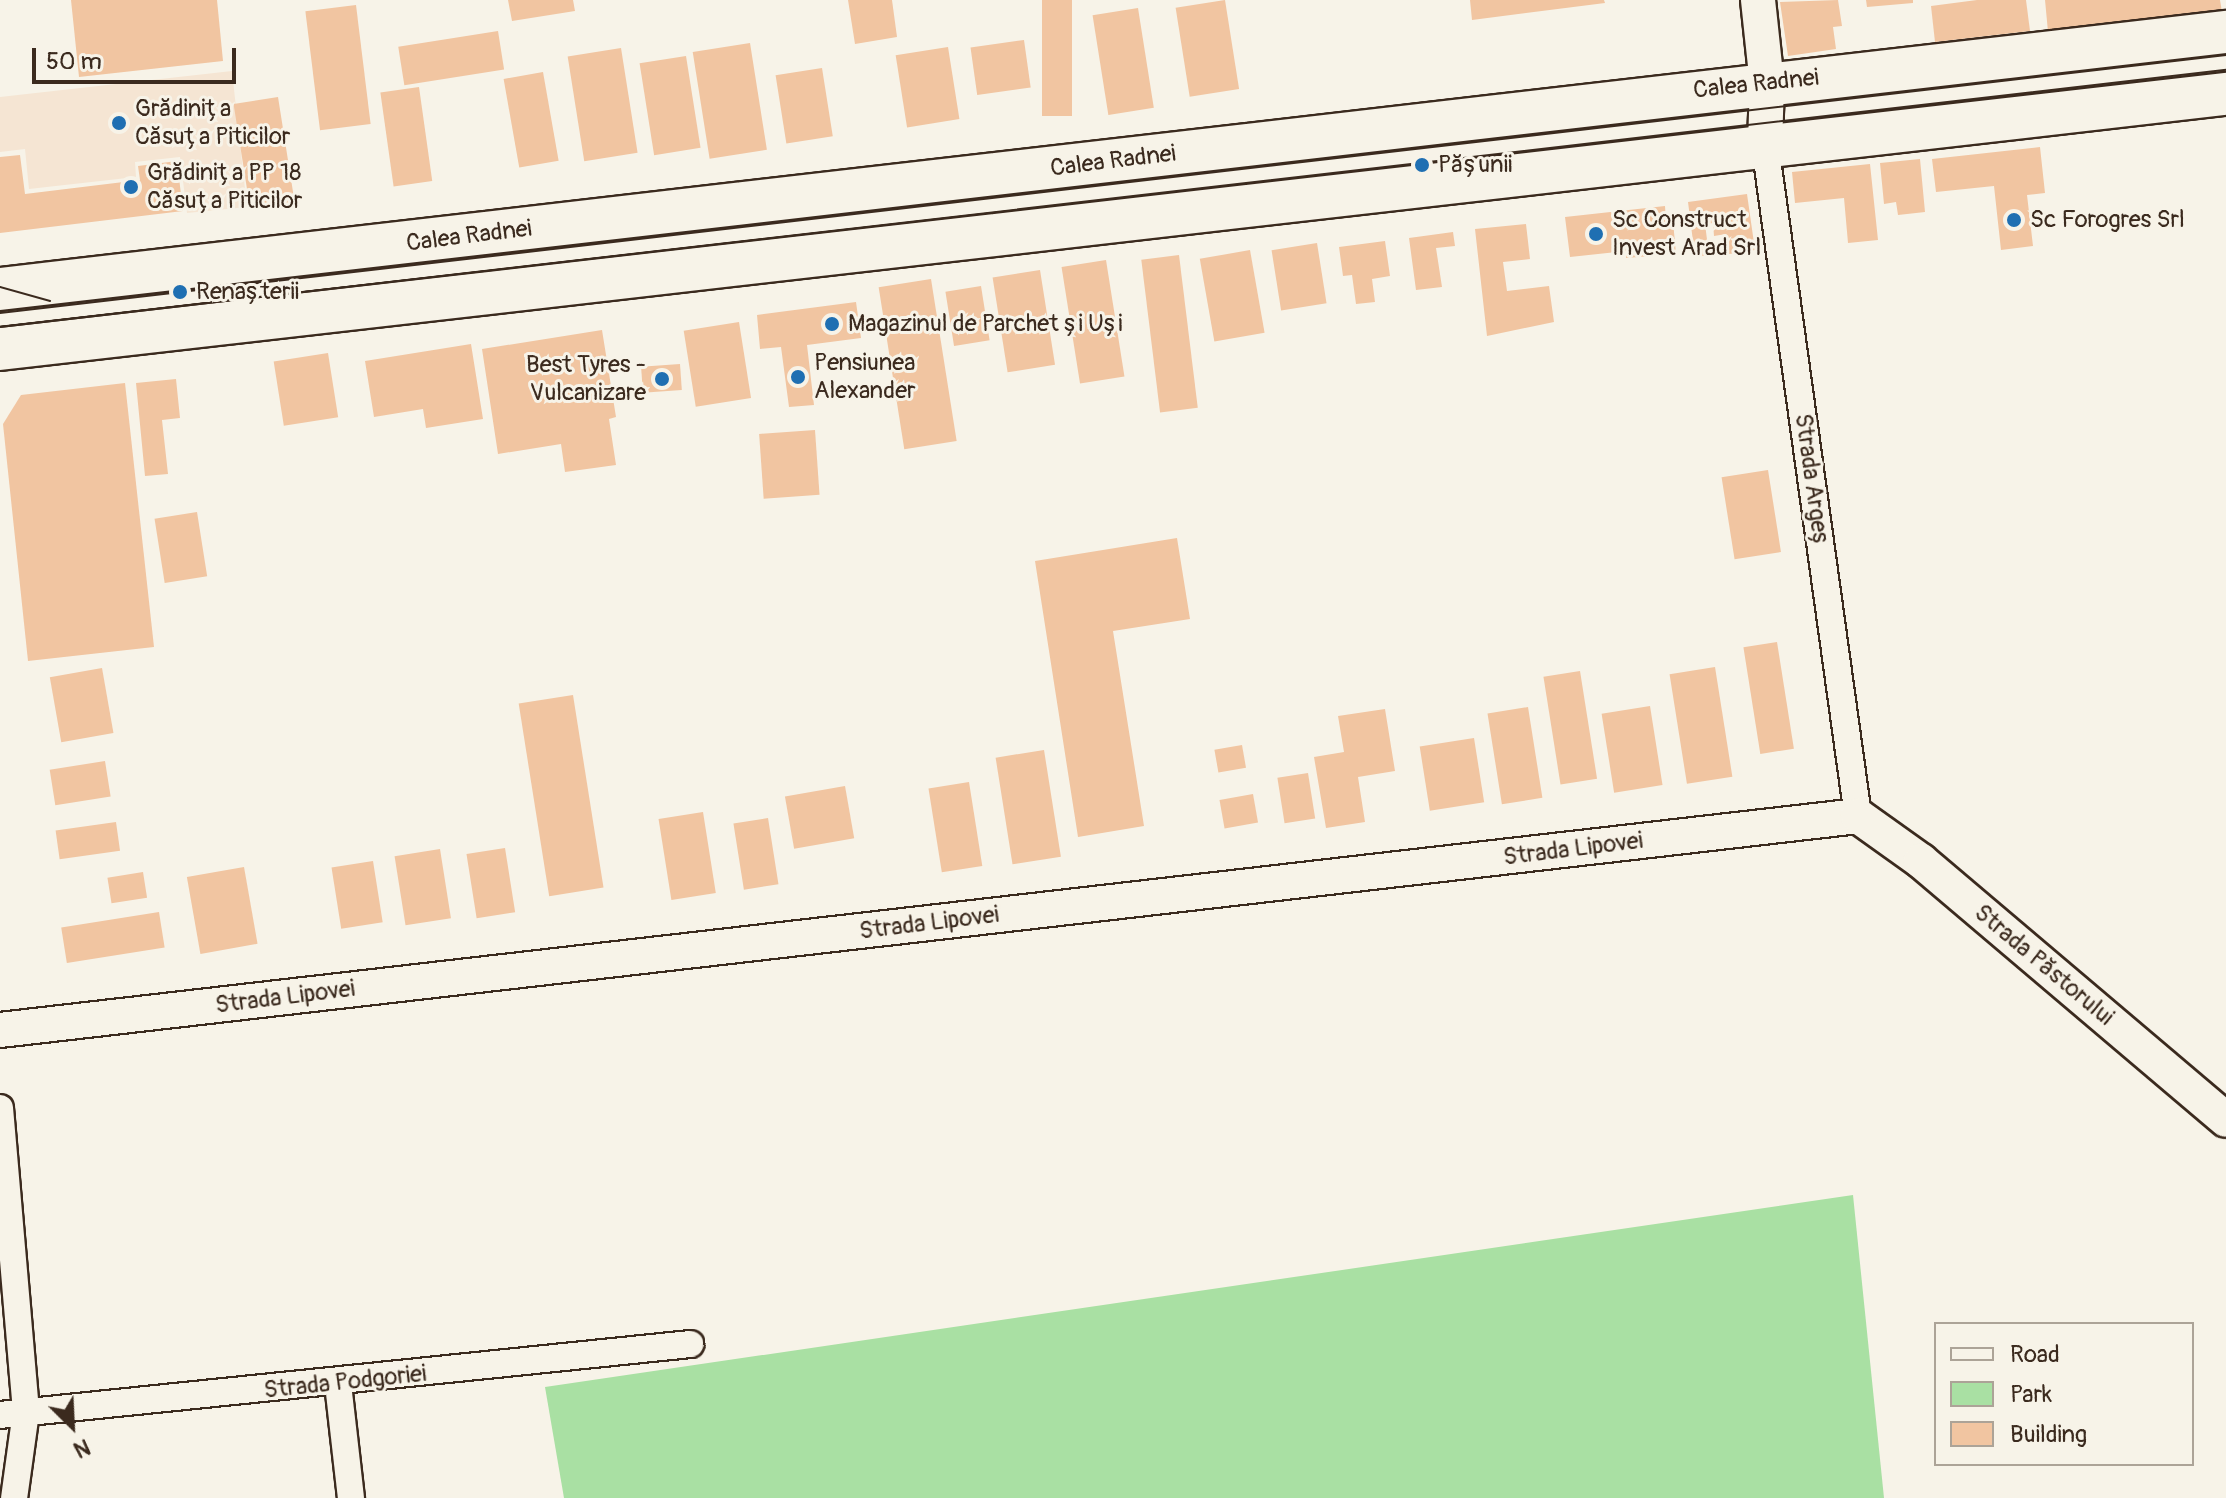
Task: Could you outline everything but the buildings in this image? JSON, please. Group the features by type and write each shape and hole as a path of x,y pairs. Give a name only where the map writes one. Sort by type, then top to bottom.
{"main road":[{"name":"Calea Radnei","path":"0,289 2226,32"},
{"path":"0,349 2226,94"}],"street":[{"path":"1758,0 1767,84 1765,145"},
{"name":"Strada Argeș","path":"1765,145 1858,816"},
{"name":"Strada Lipovei","path":"0,1030 1858,816"},
{"name":"Strada Păstorului","path":"1858,816 1921,861 2226,1120"},
{"path":"0,1108 14,1498"},
{"name":"Strada Podgoriei","path":"13,1414 338,1384 690,1344"},
{"path":"338,1384 351,1498"}],"shaded area":[{"name":"Grădinița Căsuța Piticilor","path":"232,71 247,207 187,213 180,157 135,162 136,177 29,189 25,149 0,152 0,97"}],"green space":[{"path":"1853,1195 1884,1498 564,1498 545,1387"}],"tram line":[{"path":"0,313 2226,55"},
{"path":"0,327 2226,70"},
{"path":"0,287 50,301"}],"place":[{"name":"Grădinița Căsuța Piticilor","path":"119,123"},
{"name":"Pășunii","path":"1422,165"},
{"name":"Grădinița PP 18 Căsuța Piticilor","path":"131,187"},
{"name":"Sc Forogres Srl","path":"2014,220"},
{"name":"Sc Construct Invest Arad Srl","path":"1596,234"},
{"name":"Renașterii","path":"180,292"},
{"name":"Magazinul de Parchet și Uși","path":"832,324"},
{"name":"Pensiunea Alexander","path":"798,377"},
{"name":"Best Tyres - Vulcanizare","path":"662,379"}]}
